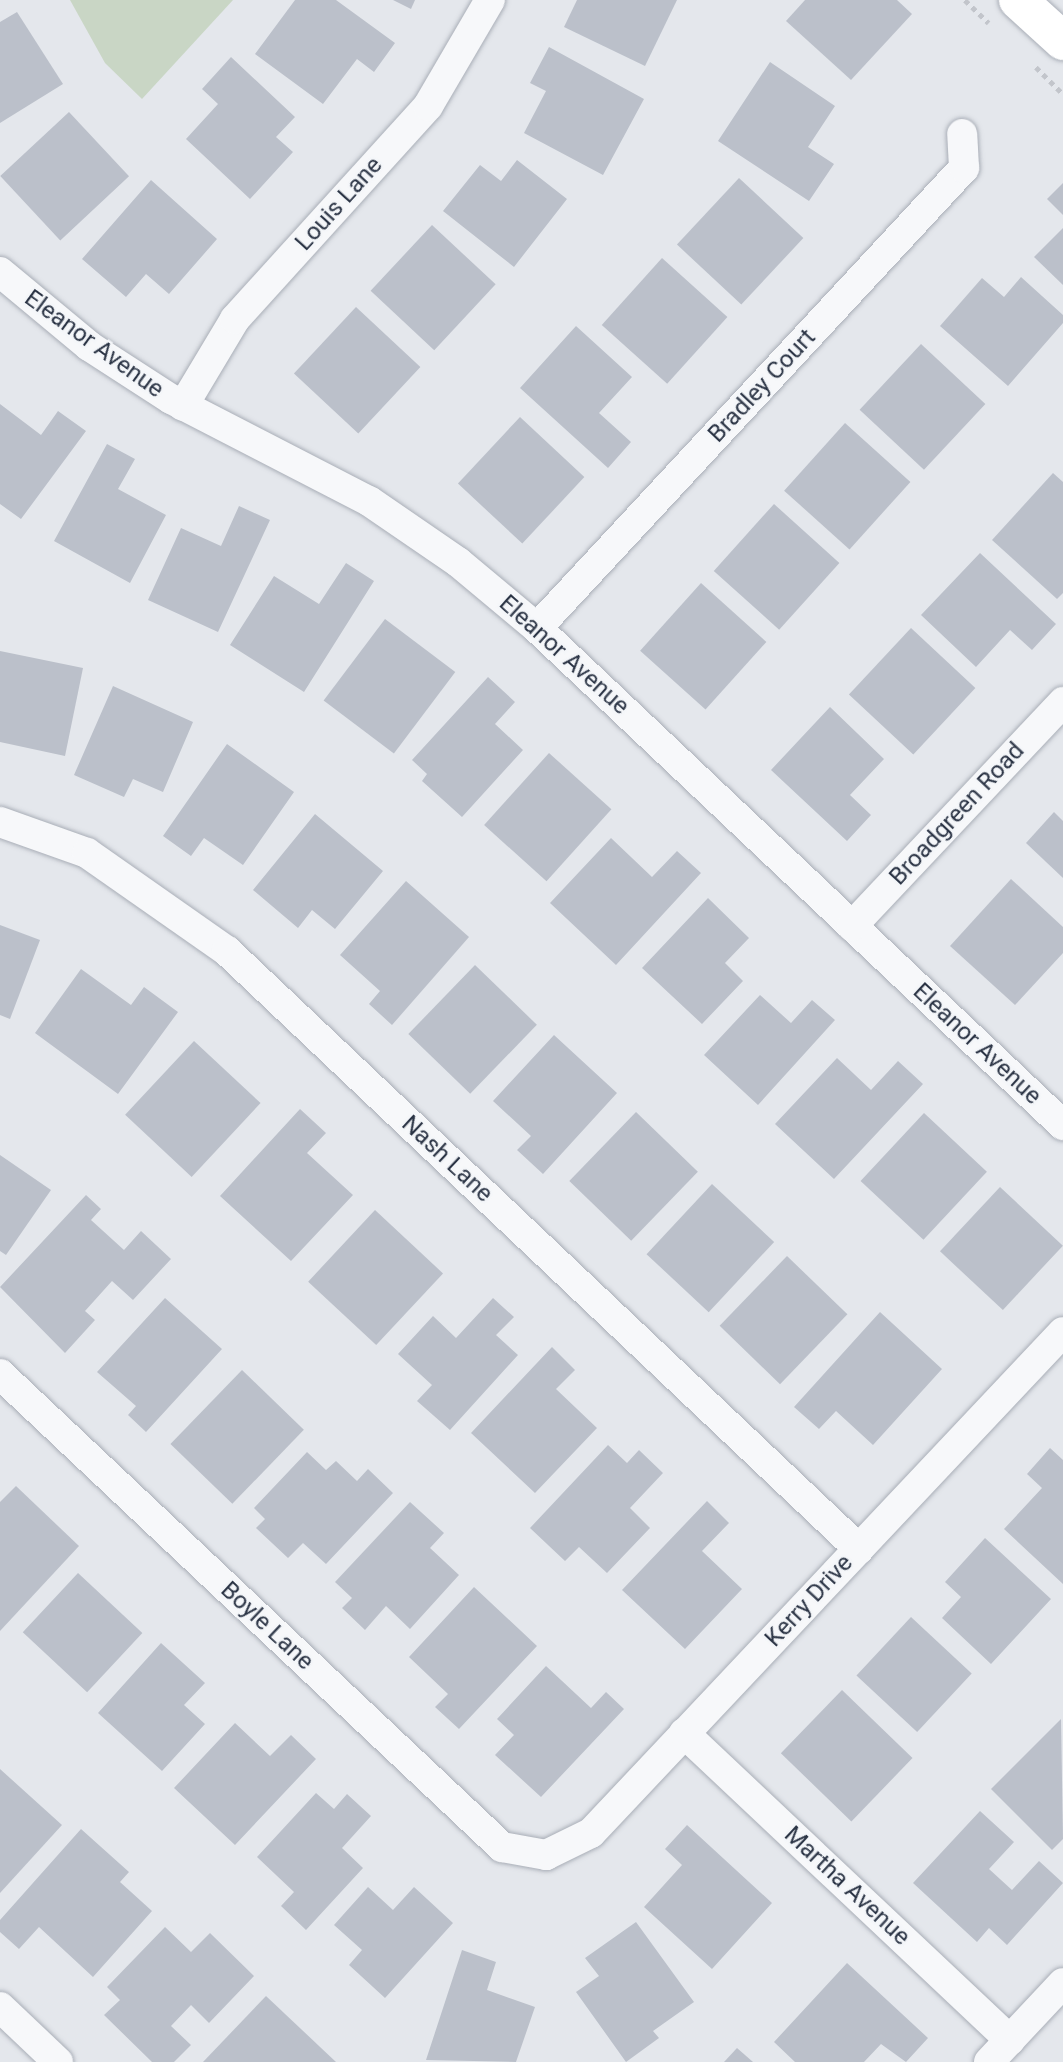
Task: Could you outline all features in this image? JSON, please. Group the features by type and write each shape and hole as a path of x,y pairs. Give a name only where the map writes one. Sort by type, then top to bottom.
{"street":[{"name":"Louis Lane","path":"183,406 235,319 428,106 490,0"},
{"path":"1018,0 1063,41"},
{"name":"Bradley Court","path":"537,628 964,168 962,134"},
{"name":"Eleanor Avenue","path":"0,272 89,346 183,406 369,501 458,562 537,628 1063,1125"},
{"name":"Broadgreen Road","path":"852,926 1063,702"},
{"name":"Nash Lane","path":"0,821 87,853 227,951 859,1549"},
{"name":"Kerry Drive","path":"546,1855 583,1840 1063,1332"},
{"name":"Boyle Lane","path":"0,1374 502,1847 546,1855"},
{"name":"Martha Avenue","path":"684,1733 1010,2040"},
{"path":"989,2062 1063,1983"},
{"path":"0,2007 58,2062"}],"green space":[{"path":"70,0 233,0 142,99 105,63"}],"building":[{"path":"295,0 336,0 395,43 374,72 357,59 323,104 255,54"},
{"path":"393,0 415,0 411,9"},
{"path":"577,0 677,0 645,66 564,27"},
{"path":"805,0 897,0 912,14 851,80 786,21"},
{"path":"17,12 63,84 0,123 0,22"},
{"path":"549,47 644,99 603,175 524,133 546,91 530,83"},
{"path":"231,57 295,117 276,137 293,152 250,199 186,139 218,104 202,89"},
{"path":"770,62 835,106 808,147 834,164 809,201 718,141"},
{"path":"69,112 129,176 60,240 0,176"},
{"path":"517,160 567,199 514,267 443,211 480,165 501,181"},
{"path":"739,178 803,238 741,305 677,245"},
{"path":"151,180 217,239 169,294 146,274 126,297 82,259"},
{"path":"1063,183 1063,215 1047,199"},
{"path":"432,225 496,284 434,350 371,291"},
{"path":"1063,228 1063,285 1034,257"},
{"path":"662,258 727,317 667,384 602,325"},
{"path":"1021,277 1063,315 1063,323 1008,386 940,326 982,278 1004,297"},
{"path":"356,307 420,367 358,434 294,374"},
{"path":"576,326 632,377 599,413 631,442 608,468 520,388"},
{"path":"921,344 985,404 924,470 860,410"},
{"path":"0,404 41,435 58,411 86,431 21,519 0,504"},
{"path":"520,417 584,477 522,544 458,484"},
{"path":"845,423 910,482 850,550 784,491"},
{"path":"107,444 135,459 118,489 166,515 130,583 54,541"},
{"path":"1053,473 1063,482 1063,593 1057,599 992,540"},
{"path":"774,504 839,563 779,630 714,571"},
{"path":"239,506 270,520 218,632 148,600 181,528 221,546"},
{"path":"980,553 1056,624 1032,650 1010,630 976,667 921,615"},
{"path":"346,563 374,581 304,692 230,645 274,576 319,604"},
{"path":"701,583 766,642 706,710 640,651"},
{"path":"385,619 455,672 394,753 324,700"},
{"path":"911,628 975,688 913,755 849,695"},
{"path":"0,651 83,668 65,756 0,742"},
{"path":"488,677 515,702 495,724 523,750 462,817 422,781 427,774 412,760"},
{"path":"113,686 193,722 163,792 133,779 124,797 74,775"},
{"path":"830,707 884,759 850,795 871,815 847,841 771,770"},
{"path":"227,744 294,792 243,865 204,838 191,856 163,836"},
{"path":"549,753 611,809 547,881 484,825"},
{"path":"1054,812 1063,821 1063,878 1026,843"},
{"path":"315,814 383,871 335,929 312,910 298,928 253,890"},
{"path":"611,838 652,877 677,851 701,873 616,965 550,903"},
{"path":"1011,879 1063,927 1063,953 1015,1005 950,946"},
{"path":"406,881 469,937 392,1025 369,1004 380,991 340,955"},
{"path":"708,898 749,938 725,963 743,981 702,1024 642,968"},
{"path":"0,925 40,940 10,1019 0,1015"},
{"path":"475,965 537,1025 470,1094 408,1034"},
{"path":"81,969 131,1005 144,987 178,1012 118,1094 35,1033"},
{"path":"760,995 791,1023 812,1000 835,1020 758,1105 704,1055"},
{"path":"554,1035 617,1093 543,1174 517,1150 531,1136 493,1101"},
{"path":"194,1041 261,1103 192,1177 125,1115"},
{"path":"837,1058 871,1090 898,1061 923,1084 834,1179 775,1124"},
{"path":"300,1109 326,1133 307,1153 353,1195 291,1261 220,1196"},
{"path":"636,1112 698,1172 631,1241 569,1181"},
{"path":"924,1113 987,1172 923,1240 861,1181"},
{"path":"0,1155 51,1190 6,1255 0,1251"},
{"path":"712,1184 774,1242 709,1312 647,1254"},
{"path":"1000,1187 1063,1246 1003,1310 940,1251"},
{"path":"86,1195 101,1209 91,1220 124,1250 141,1231 171,1259 133,1300 112,1281 85,1311 95,1320 65,1353 0,1287"},
{"path":"375,1210 443,1273 376,1345 308,1282"},
{"path":"787,1256 847,1314 780,1384 720,1326"},
{"path":"165,1298 222,1349 146,1432 128,1415 136,1406 97,1372"},
{"path":"493,1298 514,1317 496,1335 518,1355 450,1430 417,1401 432,1385 398,1354 433,1316 456,1338"},
{"path":"880,1312 942,1369 873,1445 836,1411 819,1429 794,1407"},
{"path":"552,1347 575,1370 556,1389 597,1428 535,1493 471,1433"},
{"path":"242,1370 304,1430 232,1504 170,1444"},
{"path":"608,1445 627,1463 639,1450 663,1473 630,1508 650,1528 607,1573 579,1547 565,1561 530,1528"},
{"path":"1050,1448 1063,1460 1063,1584 1004,1529 1042,1488 1027,1474"},
{"path":"307,1452 326,1470 336,1461 357,1481 368,1469 393,1493 326,1564 303,1543 288,1558 256,1528 265,1519 254,1508"},
{"path":"16,1486 79,1546 0,1631 0,1502"},
{"path":"707,1501 729,1523 702,1551 742,1589 685,1649 622,1590"},
{"path":"410,1502 444,1533 430,1548 459,1575 410,1629 386,1606 365,1630 342,1608 352,1598 335,1582"},
{"path":"985,1538 1051,1599 991,1664 942,1618 961,1597 945,1582"},
{"path":"78,1573 142,1633 87,1692 23,1632"},
{"path":"474,1587 537,1646 459,1729 435,1707 448,1694 409,1657"},
{"path":"911,1617 972,1674 917,1732 856,1676"},
{"path":"161,1643 205,1683 184,1705 205,1724 162,1771 98,1713"},
{"path":"546,1666 591,1708 606,1692 624,1709 541,1797 495,1755 514,1735 497,1719"},
{"path":"842,1690 912,1758 851,1821 781,1753"},
{"path":"1061,1719 1063,1839 1052,1850 991,1789"},
{"path":"235,1723 270,1756 291,1735 316,1759 235,1845 174,1788"},
{"path":"0,1769 62,1825 0,1893"},
{"path":"316,1793 334,1809 347,1794 371,1816 342,1848 363,1868 306,1930 281,1906 294,1892 257,1857"},
{"path":"980,1811 1014,1842 989,1869 1012,1890 1039,1861 1063,1883 1007,1945 989,1928 977,1942 913,1883"},
{"path":"687,1825 772,1903 712,1969 644,1907 682,1865 665,1849"},
{"path":"81,1829 129,1872 120,1882 152,1911 93,1977 39,1927 19,1949 0,1932 0,1920"},
{"path":"368,1887 393,1910 414,1887 453,1923 385,1998 349,1965 362,1950 334,1925"},
{"path":"636,1922 694,2002 653,2031 659,2038 626,2062 576,1992 599,1976 585,1958"},
{"path":"165,1927 191,1952 210,1933 254,1976 209,2023 191,2005 171,2026 191,2045 174,2062 152,2062 104,2015 120,2000 107,1987"},
{"path":"462,1950 496,1962 487,1990 535,2007 516,2062 426,2060"},
{"path":"847,1963 928,2038 906,2062 881,2044 864,2062 795,2062 774,2042"},
{"path":"266,1996 336,2062 203,2062"},
{"path":"737,2048 753,2062 724,2062"}]}
